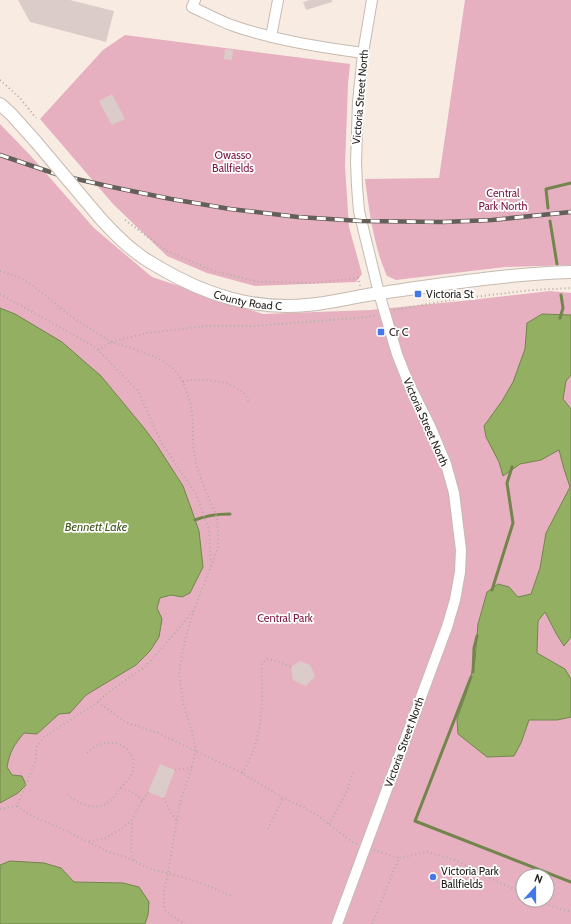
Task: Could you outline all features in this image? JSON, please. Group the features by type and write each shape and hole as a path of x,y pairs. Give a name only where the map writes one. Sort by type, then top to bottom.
{"main road":[{"name":"County Road C","path":"0,104 37,143 100,218 137,254 178,278 223,297 272,305 294,306 324,304 379,293 518,275 571,272"}],"street":[{"path":"195,0 192,7 230,25 310,46 363,53"},
{"path":"271,36 278,0"},
{"name":"Victoria Street North","path":"337,924 447,627 455,600 460,572 461,550 454,494 446,464 430,426 408,382 397,354 379,293 361,221 356,186 358,102 363,53 372,0"}],"path":[{"path":"0,80 20,98 36,118"},
{"path":"125,220 167,251 214,271 259,282 314,283 358,278"},
{"path":"0,271 18,277 31,284 72,317 111,342 158,358 174,369 183,382 191,404 193,424 192,444 196,464 214,510 218,533 218,548 194,610 185,640 179,671 183,703 196,751 180,802 164,891 164,908 169,914 185,924"},
{"path":"98,350 111,342 147,333 206,326 255,326 369,317 385,312 458,299 532,290 571,288"},
{"path":"0,294 90,344 98,350 138,391 161,442 196,494 204,513 209,529 211,565"},
{"path":"183,382 191,380 207,380 226,383 243,392 250,403"},
{"path":"17,806 36,760 36,748 44,737 98,702 146,666 194,610"},
{"path":"242,773 250,761 259,729 262,663 267,659 291,667"},
{"path":"98,702 125,722 158,733 242,773 283,798 317,815 356,843"},
{"path":"67,795 81,804 103,806 110,801 132,774 132,757 128,749 122,746 114,743 98,744 86,754"},
{"path":"175,770 192,767"},
{"path":"329,824 347,791 353,771"},
{"path":"121,788 136,794 142,801"},
{"path":"88,842 104,839 132,820 148,792"},
{"path":"164,798 177,821"},
{"path":"268,829 283,798"},
{"path":"0,809 17,806 30,815 109,852 126,857 150,869 201,883 234,896"},
{"path":"132,820 131,851 135,861"},
{"path":"373,849 399,858 426,852 455,860 515,890"},
{"path":"372,924 399,858"},
{"path":"555,907 571,912"}],"green space":[{"name":"Central Park North","path":"465,0 571,0 571,265 505,267 396,280 387,276 382,265 370,216 365,179 439,178"},
{"name":"Owasso Ballfields","path":"125,35 350,64 345,166 349,227 362,274 356,282 255,286 207,273 167,256 113,204 40,119 103,50"},
{"name":"Central Park","path":"0,124 30,155 94,228 152,277 263,314 370,310 550,291 571,293 571,924 0,924"}],"water":[{"name":"Bennett Lake","path":"0,308 15,314 62,342 101,376 144,428 183,486 199,531 203,567 190,593 182,597 171,595 160,598 157,608 162,619 159,637 150,651 136,665 86,695 70,713 59,714 37,734 24,733 13,748 7,767 12,775 22,776 26,785 18,793 0,803"},
{"path":"542,314 571,315 571,375 566,381 563,399 571,409 571,637 564,646 545,612 538,621 537,653 565,669 571,679 571,717 557,720 529,720 521,743 514,756 487,757 458,734 457,719 467,691 475,660 478,624 487,592 498,584 509,587 518,597 531,594 540,568 546,533 570,487 559,450 541,460 520,464 503,476 499,462 486,437 484,426 502,401 513,382 525,349 527,323"},
{"path":"10,861 44,863 61,868 74,882 123,883 139,887 149,902 148,915 145,924 0,924 0,865"}],"building":[{"path":"18,0 70,0 114,11 106,42 30,22"},
{"path":"310,0 332,0 332,2 306,10 303,2"},
{"path":"225,49 233,50 232,60 224,59"},
{"path":"112,94 125,119 112,125 99,101"},
{"path":"300,661 310,665 315,676 306,686 293,680 291,667"},
{"path":"160,764 175,770 164,798 148,792"}],"waterway":[{"path":"548,208 546,189 571,183"},
{"path":"550,221 557,264"},
{"path":"560,318 563,308 561,295"},
{"path":"492,590 513,523 507,483 512,467"},
{"path":"195,520 212,515 230,514"},
{"path":"473,672 474,648 477,636"},
{"path":"471,677 415,821 571,882"}],"railway":[{"path":"0,155 59,175 112,187 230,209 298,217 361,221 443,222 492,220 571,212"}],"place":[{"name":"Victoria St","path":"418,294"},
{"name":"Cr C","path":"381,332"},
{"name":"Victoria Park Ballfields","path":"433,877"}]}
